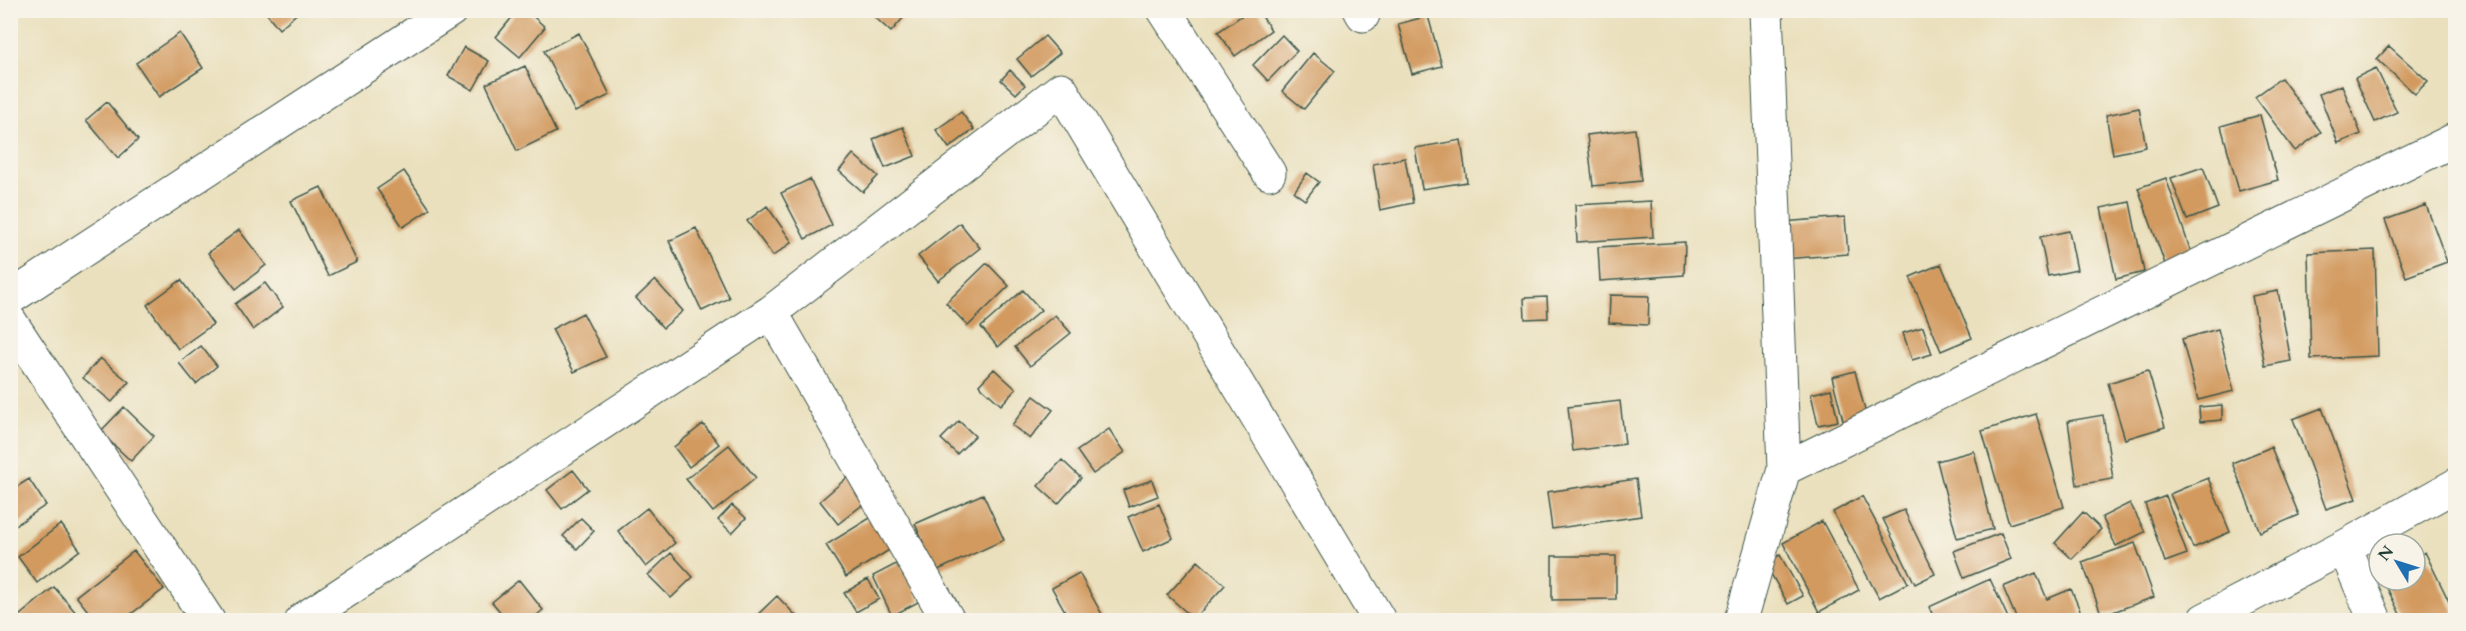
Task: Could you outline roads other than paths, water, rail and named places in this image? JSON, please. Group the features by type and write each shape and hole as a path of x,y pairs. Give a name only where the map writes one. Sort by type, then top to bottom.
{"street":[{"path":"10,298 451,10"},
{"path":"1164,10 1269,173"},
{"path":"1741,621 1784,469 1766,10"},
{"path":"302,621 771,312 1061,88 1379,621"},
{"path":"1784,469 2456,139"},
{"path":"771,312 948,621"},
{"path":"10,321 208,621"},
{"path":"2204,621 2456,485"},
{"path":"2344,547 2375,621"}]}
